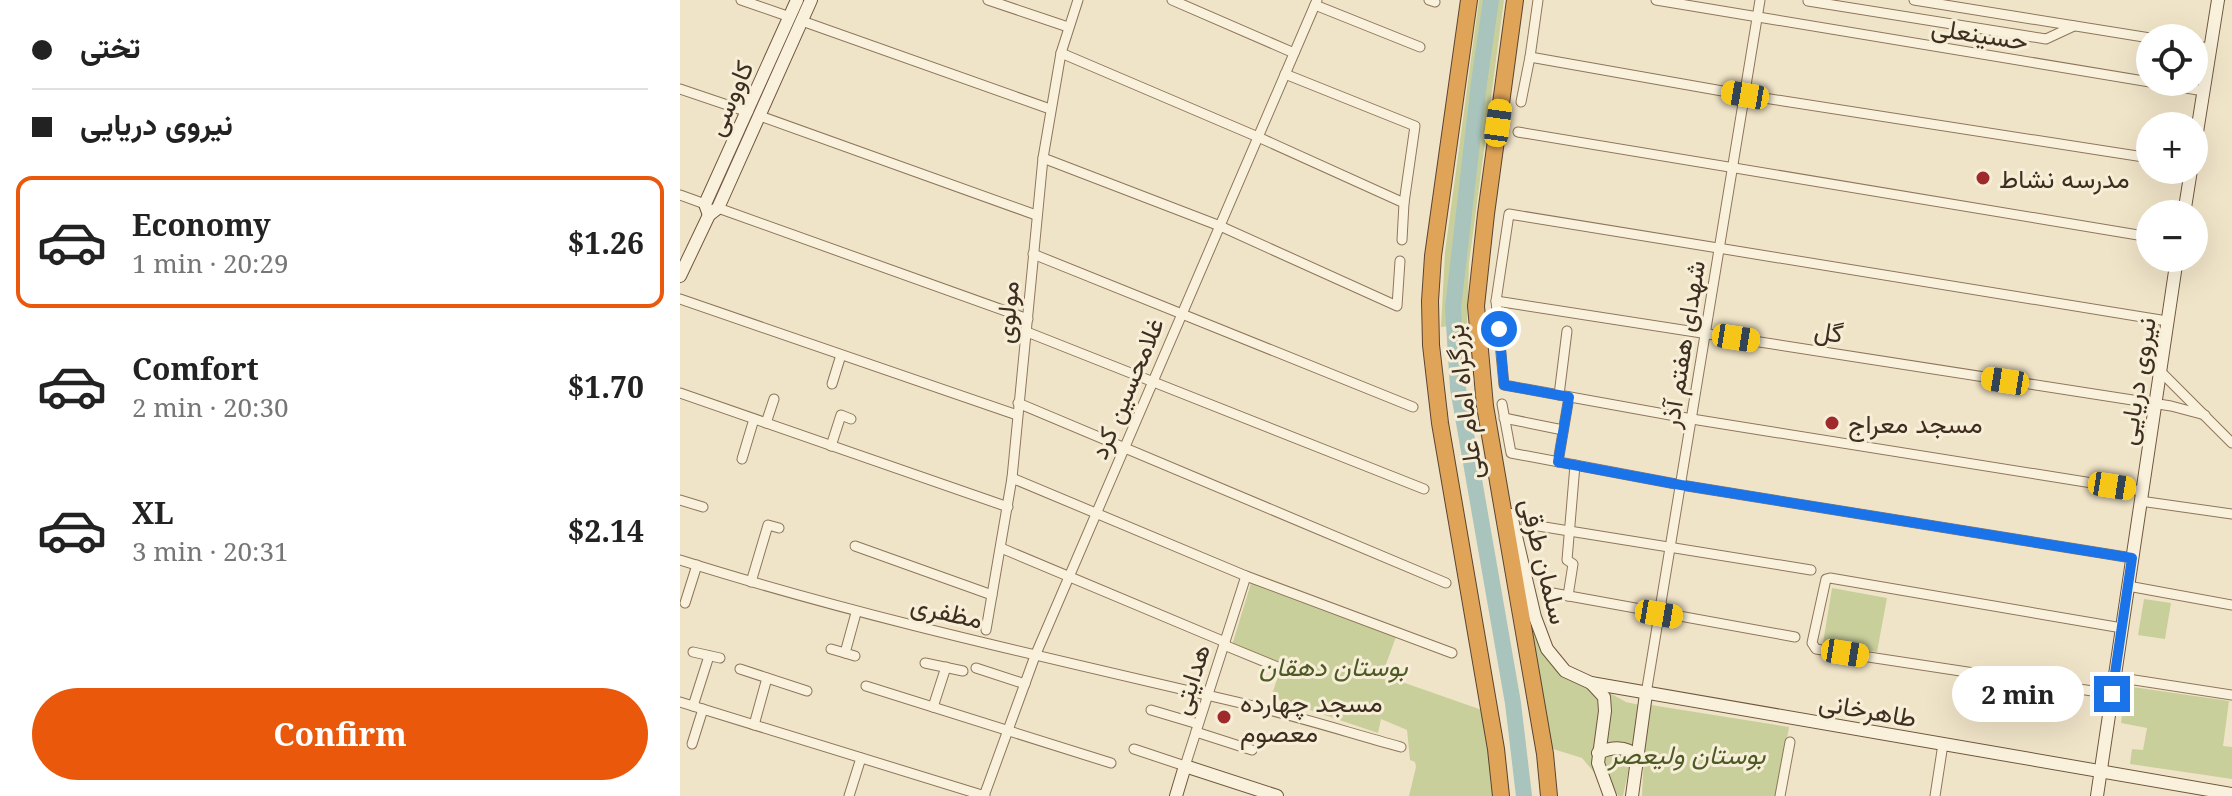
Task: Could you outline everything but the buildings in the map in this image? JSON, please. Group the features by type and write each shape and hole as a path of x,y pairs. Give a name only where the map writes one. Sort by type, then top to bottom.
{"highway":[{"name":"بزرگراه امام علی","path":"1469,0 1433,256 1431,330 1440,423 1496,749 1501,796"},
{"name":"بزرگراه امام علی","path":"1515,0 1476,306 1480,367 1545,754 1549,796"}],"main road":[{"path":"796,19 797,0"},
{"path":"796,19 811,0"},
{"path":"2208,62 2218,0"},
{"name":"کاووسی","path":"680,276 796,19"},
{"name":"نیروی دریایی","path":"2097,796 2175,272"},
{"name":"سلمان طرقی","path":"1493,450 1539,632 1547,649 1565,671 1591,683"},
{"path":"1591,683 1605,702 1598,763 1610,796"},
{"name":"طاهرخانی","path":"1591,683 2232,794"},
{"path":"1632,796 1646,694"},
{"path":"1598,753 1619,748 1632,751 1637,757"},
{"path":"1185,766 1277,796"},
{"name":"هدایتی","path":"1176,796 1185,766"}],"street":[{"path":"741,0 1050,109"},
{"path":"988,0 1068,27"},
{"name":"مولوی","path":"986,630 1012,478 1036,215 1050,109 1061,53 1078,0"},
{"path":"1172,0 1294,53"},
{"path":"1521,102 1538,0"},
{"name":"حسینعلی","path":"1656,0 2136,80"},
{"name":"شهدای هفتم آذر","path":"1646,694 1760,0"},
{"path":"1914,0 2136,36"},
{"path":"1808,1 2046,39 2074,26"},
{"path":"1316,2 1420,47"},
{"name":"غلامحسین کرد","path":"984,796 1035,656 1316,2"},
{"path":"1061,53 1404,203"},
{"path":"1530,57 1745,95 2136,156"},
{"path":"1285,74 1412,125 1416,130 1404,203 1402,240"},
{"path":"680,89 1036,215"},
{"path":"1518,132 2136,235"},
{"path":"1043,158 1220,226 1397,306 1400,261"},
{"path":"680,195 711,209 1028,319"},
{"path":"2167,321 1509,214 1496,301 1504,385 2232,514"},
{"path":"1033,254 1413,407"},
{"path":"680,299 1017,415"},
{"name":"گل","path":"1496,301 2177,407 2205,415"},
{"path":"1558,462 1563,430 1567,331"},
{"path":"1027,332 1424,489"},
{"path":"832,384 841,355"},
{"path":"2159,370 2232,443"},
{"path":"680,393 1008,507"},
{"path":"766,423 774,399"},
{"path":"1018,403 1446,583"},
{"path":"1502,404 1511,453 1681,485 2132,558"},
{"path":"831,446 841,415 851,419"},
{"path":"1504,418 1563,430"},
{"path":"742,459 754,419"},
{"path":"1568,596 1573,564 1567,560 1575,465"},
{"path":"1012,478 1246,576 1452,653"},
{"path":"680,512 682,500 703,507"},
{"path":"1526,524 1811,570"},
{"path":"751,582 768,525 779,528"},
{"path":"855,546 992,595"},
{"path":"1001,548 1280,668"},
{"name":"مظفری","path":"680,560 856,613 1249,705 1401,747"},
{"path":"685,603 697,565"},
{"name":"هدایتی","path":"1185,766 1246,576"},
{"path":"2112,694 1813,647 1826,579 1830,578 2122,628"},
{"path":"2128,586 2232,605"},
{"path":"1547,592 1795,637"},
{"path":"831,649 850,655 856,613"},
{"path":"693,652 720,658"},
{"path":"692,744 709,656"},
{"path":"925,663 963,671"},
{"path":"933,707 946,667"},
{"path":"976,668 1025,684"},
{"path":"740,669 807,691"},
{"path":"2115,677 2232,695"},
{"path":"754,725 767,678"},
{"path":"866,686 1111,763"},
{"path":"680,702 984,796"},
{"path":"1151,710 1252,750"},
{"path":"1780,796 1790,742"},
{"path":"1935,796 1943,744"},
{"path":"1134,749 1185,766"},
{"path":"849,796 861,758"}],"green space":[{"path":"1479,0 1504,0 1469,263 1467,324 1441,327 1445,252"},
{"name":"بوستان دهقان","path":"1252,580 1396,637 1382,675 1482,710 1493,766 1495,796 1409,796 1416,767 1415,762 1410,760 1407,730 1381,719 1378,733 1271,697 1282,665 1232,645"},
{"path":"1832,588 1887,598 1877,652 1823,643"},
{"path":"2144,599 2171,603 2165,639 2138,635"},
{"path":"1524,613 1555,669 1602,700 1592,759 1598,777 1582,758 1550,748"},
{"path":"2126,686 2229,701 2223,746 2232,747 2232,779 2130,764 2132,749 2143,750 2147,728 2121,723"},
{"path":"1601,688 1626,702 1640,705 1632,745 1603,744"},
{"name":"بوستان ولیعصر","path":"1651,705 1789,727 1777,796 1642,796"},
{"path":"1612,754 1631,759 1623,796 1618,796 1601,759"}],"waterway":[{"path":"1491,0 1453,308 1458,388 1513,703 1524,796"}],"place":[{"name":"مدرسه نشاط","path":"1983,178"},
{"name":"مسجد معراج","path":"1832,423"},
{"name":"مسجد چهارده معصوم","path":"1224,717"}],"route":[{"path":"1499,329 1504,385 1569,397 1558,462 2132,558 2112,694"}]}
